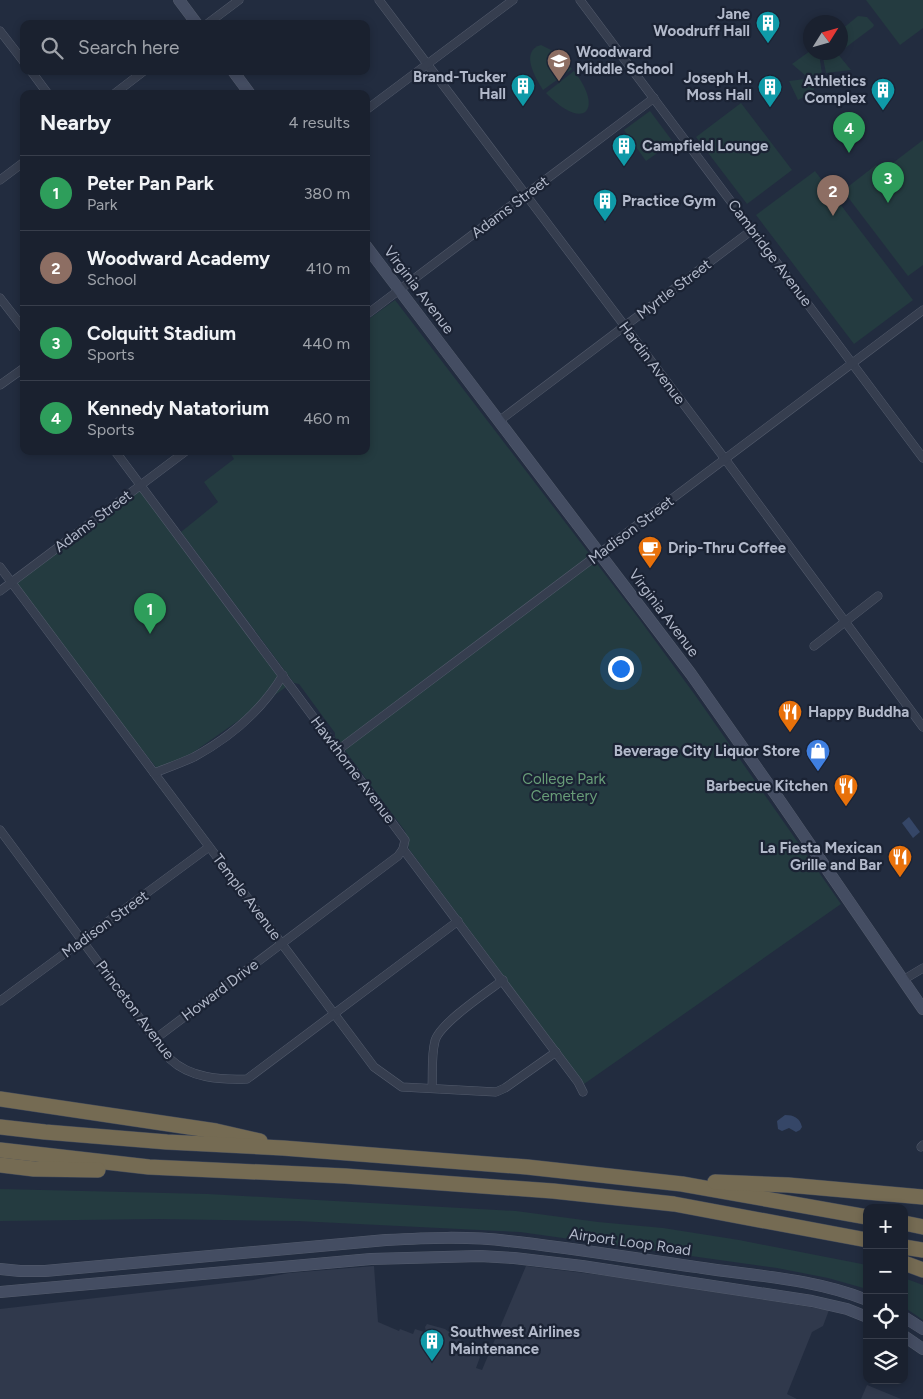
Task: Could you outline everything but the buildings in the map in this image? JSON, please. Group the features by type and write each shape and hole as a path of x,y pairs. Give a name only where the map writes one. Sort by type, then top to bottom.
{"highway":[{"path":"0,1099 216,1131 264,1141 283,1148"},
{"path":"0,1127 167,1142 283,1148 527,1167 682,1184 863,1216"},
{"path":"0,1150 149,1167 345,1176 533,1189 674,1204 863,1239"},
{"path":"0,1165 34,1169 69,1170 149,1167"},
{"path":"682,1184 713,1182 760,1184 923,1198"},
{"path":"674,1204 699,1217 812,1235 863,1249"},
{"path":"908,1224 923,1227"},
{"path":"908,1248 923,1250"},
{"path":"908,1264 923,1270"}],"main road":[{"path":"179,0 194,20"},
{"path":"236,75 247,90"},
{"name":"Virginia Avenue","path":"370,251 691,674 923,1009"},
{"name":"Airport Loop Road","path":"0,1269 45,1271 386,1240 506,1240 815,1285 863,1298"},
{"name":"Airport Loop Road","path":"0,1292 388,1257 480,1256 582,1266 812,1301 863,1316"},
{"path":"908,1320 923,1329"},
{"path":"908,1339 923,1350"}],"street":[{"path":"212,20 239,0"},
{"name":"Hardin Avenue","path":"379,0 725,459 923,727"},
{"path":"370,107 513,0"},
{"name":"Cambridge Avenue","path":"580,0 923,458"},
{"path":"0,31 20,57"},
{"path":"33,75 45,90"},
{"path":"119,90 139,75"},
{"name":"Adams Street","path":"370,312 654,98"},
{"path":"0,180 20,165"},
{"name":"Myrtle Street","path":"499,420 752,230"},
{"path":"0,298 20,325"},
{"name":"Madison Street","path":"338,750 923,310"},
{"path":"0,385 20,371"},
{"name":"Hawthorne Avenue","path":"118,455 405,840 403,849 503,980 578,1082 583,1092"},
{"name":"Adams Street","path":"0,591 181,455"},
{"name":"Temple Avenue","path":"0,567 374,1067 402,1087 496,1092 556,1052"},
{"path":"814,646 878,596"},
{"path":"154,773 193,757 224,738 262,706 283,675"},
{"name":"Princeton Avenue","path":"0,830 170,1059 188,1072 200,1075 247,1079 458,921"},
{"name":"Madison Street","path":"0,1001 209,847"},
{"name":"Howard Drive","path":"155,1038 398,856 403,849"},
{"path":"903,980 923,968"},
{"path":"432,1088 435,1041 438,1034 451,1021 503,980"}],"shaded area":[{"path":"374,1266 378,1322 399,1331 400,1329 413,1334 415,1329 426,1331 425,1327 427,1324 445,1329 461,1342 479,1350 477,1355 480,1357 476,1368 482,1370 526,1266 634,1279 829,1310 823,1326 812,1332 787,1394 797,1399 0,1399 0,1309 253,1280 289,1273"},
{"path":"867,1385 901,1399 861,1399"}],"green space":[{"path":"866,0 923,0 923,28 900,45"},
{"path":"858,16 867,17 874,25 848,46 848,24"},
{"path":"541,45 555,52 572,69 543,90 533,73 530,59 534,48"},
{"path":"803,56 803,60 820,60 822,74 806,76 792,64"},
{"path":"823,60 843,60 851,70 826,73"},
{"path":"574,71 588,97 589,106 586,112 579,114 570,112 559,105 546,93"},
{"path":"821,77 812,93 798,100 789,81"},
{"path":"741,103 792,170 747,204 696,137"},
{"path":"650,111 673,142 646,161 624,130"},
{"path":"923,140 923,265 908,276 844,192 845,189 876,165 881,172"},
{"path":"815,171 913,300 854,344 756,215"},
{"name":"College Park Cemetery","path":"395,300 640,620 695,695 841,904 584,1084 409,849 405,831 335,737 335,733 299,684 294,683 181,532 218,502 204,482 234,459 232,455 370,455 370,318"},
{"path":"140,482 289,685 191,754 159,771 8,582"},
{"path":"0,1189 208,1194 516,1211 598,1222 663,1228 739,1240 863,1264 863,1288 828,1278 777,1268 520,1232 298,1221 157,1219 0,1221"},
{"path":"908,1279 923,1285 923,1320 908,1310"}],"water":[{"path":"909,817 920,832 913,838 902,823"},
{"path":"785,1115 794,1116 798,1119 802,1127 800,1130 796,1132 789,1128 782,1131 778,1129 777,1121"}],"place":[{"name":"Jane Woodruff Hall","path":"768,44"},
{"name":"Woodward Middle School","path":"559,82"},
{"name":"Brand-Tucker Hall","path":"523,107"},
{"name":"Joseph H. Moss Hall","path":"770,108"},
{"name":"Athletics Complex","path":"883,111"},
{"name":"Kennedy Natatorium","path":"849,153"},
{"name":"Campfield Lounge","path":"624,167"},
{"name":"Colquitt Stadium","path":"888,203"},
{"name":"Woodward Academy","path":"833,216"},
{"name":"Practice Gym","path":"605,222"},
{"name":"Drip-Thru Coffee","path":"650,569"},
{"name":"Peter Pan Park","path":"150,634"},
{"name":"Happy Buddha","path":"790,733"},
{"name":"Beverage City Liquor Store","path":"818,772"},
{"name":"Barbecue Kitchen","path":"846,807"},
{"name":"La Fiesta Mexican Grille and Bar","path":"900,878"},
{"name":"Southwest Airlines Maintenance","path":"432,1362"}]}
